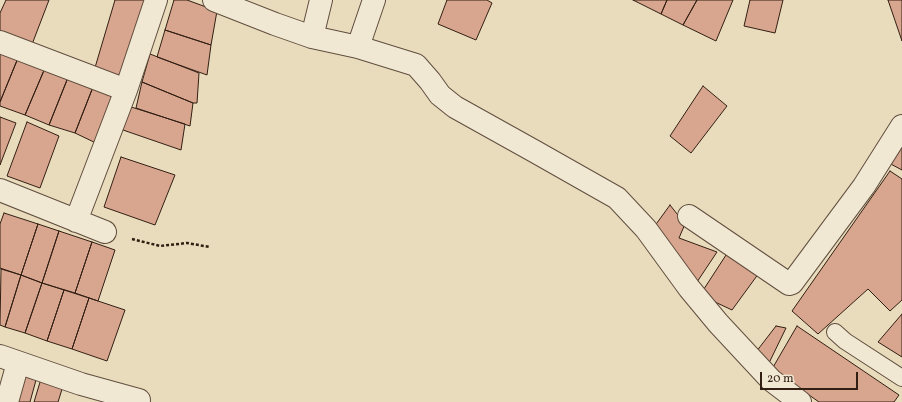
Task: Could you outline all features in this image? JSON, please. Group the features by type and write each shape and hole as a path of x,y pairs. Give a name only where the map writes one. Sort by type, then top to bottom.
{"street":[{"path":"76,220 126,90 156,0"},
{"path":"214,0 312,37 358,47 416,65 440,95 455,107 617,198 646,229 689,288 718,323 771,380 800,402"},
{"path":"312,37 321,0"},
{"path":"358,47 374,0"},
{"path":"0,42 126,90"},
{"path":"689,216 789,284 792,284 864,186 902,126"},
{"path":"0,190 104,232"},
{"path":"6,402 9,360 81,384 138,400"}],"lane":[{"path":"835,332 845,341 902,378"}],"path":[{"path":"160,246 187,243 210,247"}],"building":[{"path":"6,0 49,0 31,47 0,33 0,13"},
{"path":"115,0 153,0 124,86 94,71"},
{"path":"174,0 187,0 217,11 211,45 165,30"},
{"path":"447,0 487,0 492,3 476,40 438,24"},
{"path":"633,0 667,0 661,14"},
{"path":"667,0 697,0 683,25 661,14"},
{"path":"697,0 733,0 716,41 683,25"},
{"path":"750,0 783,0 775,33 744,26"},
{"path":"888,0 902,0 902,41"},
{"path":"165,30 211,45 207,75 157,57"},
{"path":"0,50 18,58 0,102"},
{"path":"150,54 199,73 197,103 193,103 142,82"},
{"path":"18,58 45,68 25,115 0,106 0,102"},
{"path":"45,68 69,75 49,125 25,115"},
{"path":"69,75 93,87 75,133 49,125"},
{"path":"142,82 193,103 190,126 136,108"},
{"path":"703,86 727,106 691,153 670,136"},
{"path":"93,87 119,95 98,144 75,133"},
{"path":"128,106 185,124 181,150 123,130"},
{"path":"0,117 16,123 0,165"},
{"path":"27,122 59,136 40,188 7,176"},
{"path":"902,144 902,170 887,162"},
{"path":"121,157 175,175 155,225 104,207"},
{"path":"890,171 902,179 902,300 890,311 868,289 818,334 792,311"},
{"path":"670,205 685,224 679,238 717,252 695,285 654,227"},
{"path":"4,213 38,224 21,275 0,268 0,224"},
{"path":"38,224 59,231 42,283 21,275"},
{"path":"59,231 92,242 75,293 42,283"},
{"path":"92,242 115,250 98,301 75,293"},
{"path":"728,252 759,273 732,310 700,295"},
{"path":"1,269 21,275 5,327 0,325"},
{"path":"21,275 42,283 25,333 5,327"},
{"path":"42,283 64,290 47,341 25,333"},
{"path":"64,290 89,298 72,349 47,341"},
{"path":"89,298 125,310 107,361 72,349"},
{"path":"902,314 902,357 878,342"},
{"path":"776,326 786,328 769,363 756,352"},
{"path":"797,326 899,395 894,402 819,402 772,369"},
{"path":"19,375 36,380 30,402 10,402"},
{"path":"41,379 63,386 58,402 34,402"}]}
